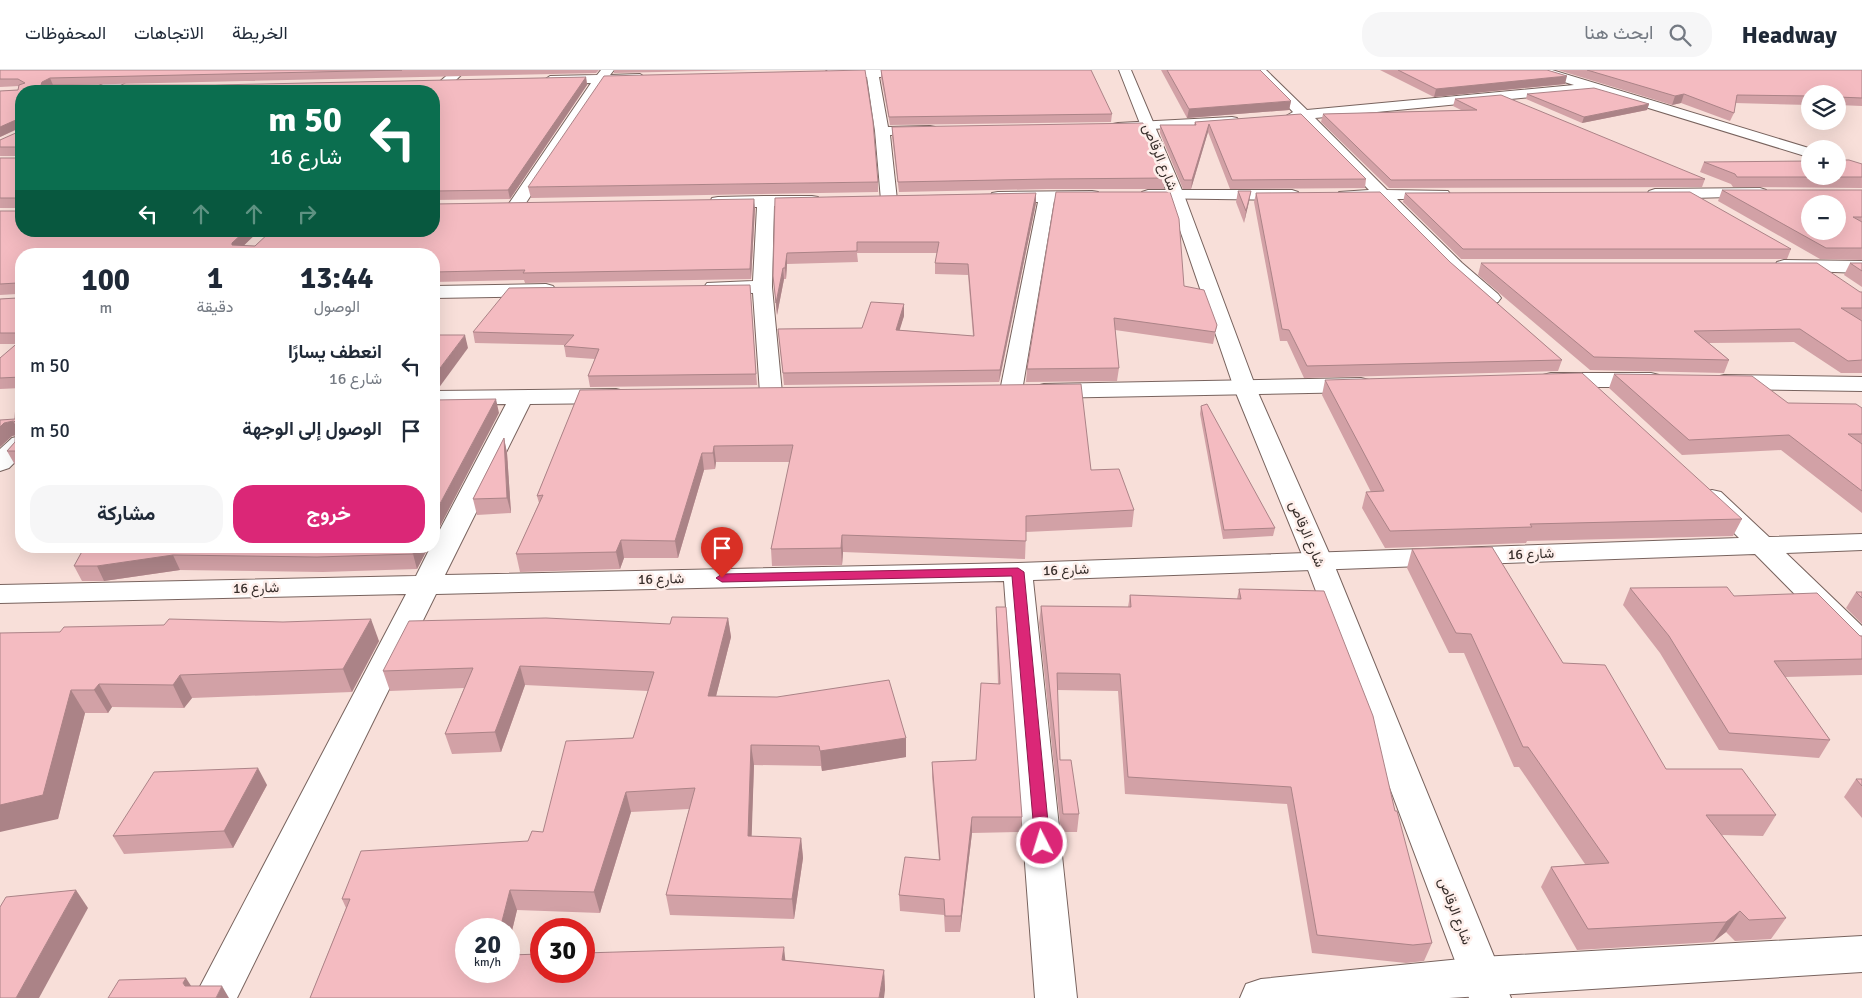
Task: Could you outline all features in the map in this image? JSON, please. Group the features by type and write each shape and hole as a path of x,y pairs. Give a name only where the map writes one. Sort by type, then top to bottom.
{"street":[{"path":"112,85 140,70"},
{"path":"446,83 460,70"},
{"name":"شارع الرقاص","path":"1125,70 1176,195 1245,388 1319,562 1485,987"},
{"path":"1259,70 1456,267 1505,311"},
{"path":"1539,70 1801,150"},
{"path":"872,72 882,131 889,200"},
{"path":"814,74 932,72"},
{"path":"533,81 604,74 649,78"},
{"path":"516,206 604,74"},
{"path":"440,85 446,83 465,83"},
{"path":"1276,117 1592,86"},
{"path":"1499,95 1526,106"},
{"path":"1109,128 1246,120"},
{"path":"882,131 941,130"},
{"path":"1694,186 1723,213"},
{"path":"1641,194 1694,186 1734,193 1774,193"},
{"path":"1334,195 1462,194"},
{"path":"1136,195 1304,195"},
{"path":"1048,196 1001,391 1384,384"},
{"path":"978,198 1107,196"},
{"path":"870,200 909,199"},
{"path":"706,202 832,201"},
{"path":"766,202 762,287 771,393"},
{"path":"498,206 536,205"},
{"path":"1782,247 1838,282"},
{"path":"1765,266 1862,267"},
{"path":"1456,267 1485,267"},
{"path":"693,288 762,287"},
{"path":"440,292 563,290"},
{"path":"1562,361 1605,399"},
{"path":"1533,381 1583,379 1673,381"},
{"path":"1703,381 1862,384"},
{"path":"440,398 636,395"},
{"path":"216,998 521,398"},
{"path":"0,463 15,435"},
{"path":"1698,486 1764,546 1862,644"},
{"name":"شارع 16","path":"0,594 1018,572 1862,542"},
{"path":"1018,572 1056,998"},
{"path":"1261,998 1485,987 1862,954"}],"building":[{"path":"0,70 402,70 50,78 42,82 41,85 19,85 25,83 18,79 0,79"},
{"path":"865,70 873,122 878,182 528,187 604,76"},
{"path":"881,70 1091,70 1112,114 889,117"},
{"path":"1167,70 1260,70 1291,101 1189,109"},
{"path":"1398,70 1547,70 1567,76 1436,89"},
{"path":"1587,70 1862,70 1862,98 1846,97 1846,85 1801,85 1801,96 1737,95 1734,113 1684,94 1675,96"},
{"path":"586,77 508,190 440,191 440,85 215,85"},
{"path":"1594,88 1649,104 1584,117 1527,94"},
{"path":"15,90 15,120 0,127 0,91"},
{"path":"1501,95 1705,179 1391,180 1323,114 1477,110 1455,99"},
{"path":"1301,114 1366,179 1232,180 1209,124 1192,180 1184,180 1160,125 1196,125 1195,122"},
{"path":"1143,123 1165,178 898,182 892,127"},
{"path":"15,133 15,147 0,147 0,140"},
{"path":"0,158 15,158 15,198 0,198"},
{"path":"1846,160 1862,164 1862,177 1846,177"},
{"path":"1801,161 1801,177 1737,177 1735,174 1704,162"},
{"path":"1722,190 1862,190 1862,217 1853,217 1862,222 1862,248 1826,248 1812,240 1846,240 1846,195 1801,195 1801,234"},
{"path":"1238,191 1251,191 1246,211"},
{"path":"1056,192 1170,192 1179,219 1184,286 1204,290 1217,325 1215,332 1114,318 1119,368 1027,369"},
{"path":"1380,192 1450,262 1562,360 1307,366 1289,330 1282,329 1256,193"},
{"path":"1690,192 1791,249 1463,249 1405,193"},
{"path":"1036,193 1000,370 783,373 778,329 862,328 871,302 904,304 896,330 974,336 968,264 935,263 939,242 857,242 857,251 787,253 776,303 773,276 775,198"},
{"path":"754,199 750,269 523,273 525,270 440,272 440,248 15,248 15,283 0,284 0,211 15,211 15,237 238,237 232,245 255,246 265,237 440,237 440,204"},
{"path":"1481,263 1817,263 1862,292 1862,308 1841,308 1862,321 1862,360 1848,361 1800,329 1694,331 1729,360 1594,357"},
{"path":"1850,263 1862,263 1862,271"},
{"path":"750,285 756,374 588,376 599,349 564,346 574,335 473,332 509,288"},
{"path":"15,298 15,333 0,333 0,299"},
{"path":"440,335 465,335 440,368"},
{"path":"15,345 15,377 0,378 0,358"},
{"path":"1582,373 1742,519 1530,524 1532,527 1390,531 1366,492 1384,491 1325,380"},
{"path":"1614,374 1752,376 1788,403 1856,404 1862,408 1862,434 1848,434 1862,444 1862,491 1789,435 1689,440"},
{"path":"1081,384 1091,470 1119,469 1134,510 1026,516 1026,541 842,535 841,548 771,549 793,445 714,446 713,453 702,453 675,541 621,540 616,552 516,554 543,495 537,496 580,390"},
{"path":"496,399 440,504 440,400"},
{"path":"1207,404 1275,528 1224,530 1201,406"},
{"path":"15,419 15,422 4,423 0,427 0,420"},
{"path":"504,438 507,498 473,499"},
{"path":"15,442 15,451 7,451"},
{"path":"1492,547 1563,663 1605,665 1666,769 1742,769 1776,815 1706,815 1786,918 1749,920 1740,911 1726,922 1588,929 1551,867 1609,863 1528,747 1523,747 1471,634 1456,633 1412,549"},
{"path":"81,553 414,553 317,557 173,555 97,566 74,566"},
{"path":"1727,587 1734,596 1817,593 1862,636 1862,659 1774,661 1830,740 1729,733 1669,636 1630,588"},
{"path":"1239,589 1324,591 1373,716 1395,811 1397,811 1432,943 1413,945 1317,935 1291,787 1128,777 1120,674 1057,673 1060,760 1071,760 1079,814 1063,814 1041,606 1131,607 1130,595 1241,599"},
{"path":"1856,592 1862,592 1862,598"},
{"path":"996,607 1006,607 1022,817 972,817 961,916 945,916 944,899 899,895 905,857 940,860 932,762 976,760 981,683 1000,684"},
{"path":"672,617 728,618 708,696 777,697 889,680 906,738 820,751 819,746 751,745 748,836 801,838 792,899 666,895 695,788 626,792 594,892 510,890 503,918 455,918 455,983 520,983 520,955 530,954 530,983 595,983 595,953 784,947 782,960 884,970 879,998 310,998 350,899 342,899 361,851 528,841 532,831 543,832 566,741 633,738 654,672 520,666 495,732 445,734 473,668 383,671 409,621 546,618 670,624"},
{"path":"169,619 283,622 371,619 343,669 180,675 173,685 99,684 94,690 71,690 43,795 0,805 0,633 60,632 64,627 164,625"},
{"path":"258,768 224,831 113,836 154,772"},
{"path":"1856,779 1862,779 1862,786"},
{"path":"76,890 16,998 0,998 0,907 6,897"},
{"path":"186,978 183,983 185,986 222,986 216,998 108,998 119,980"}],"route":[{"path":"722,578 1018,572 1042,843"}]}
